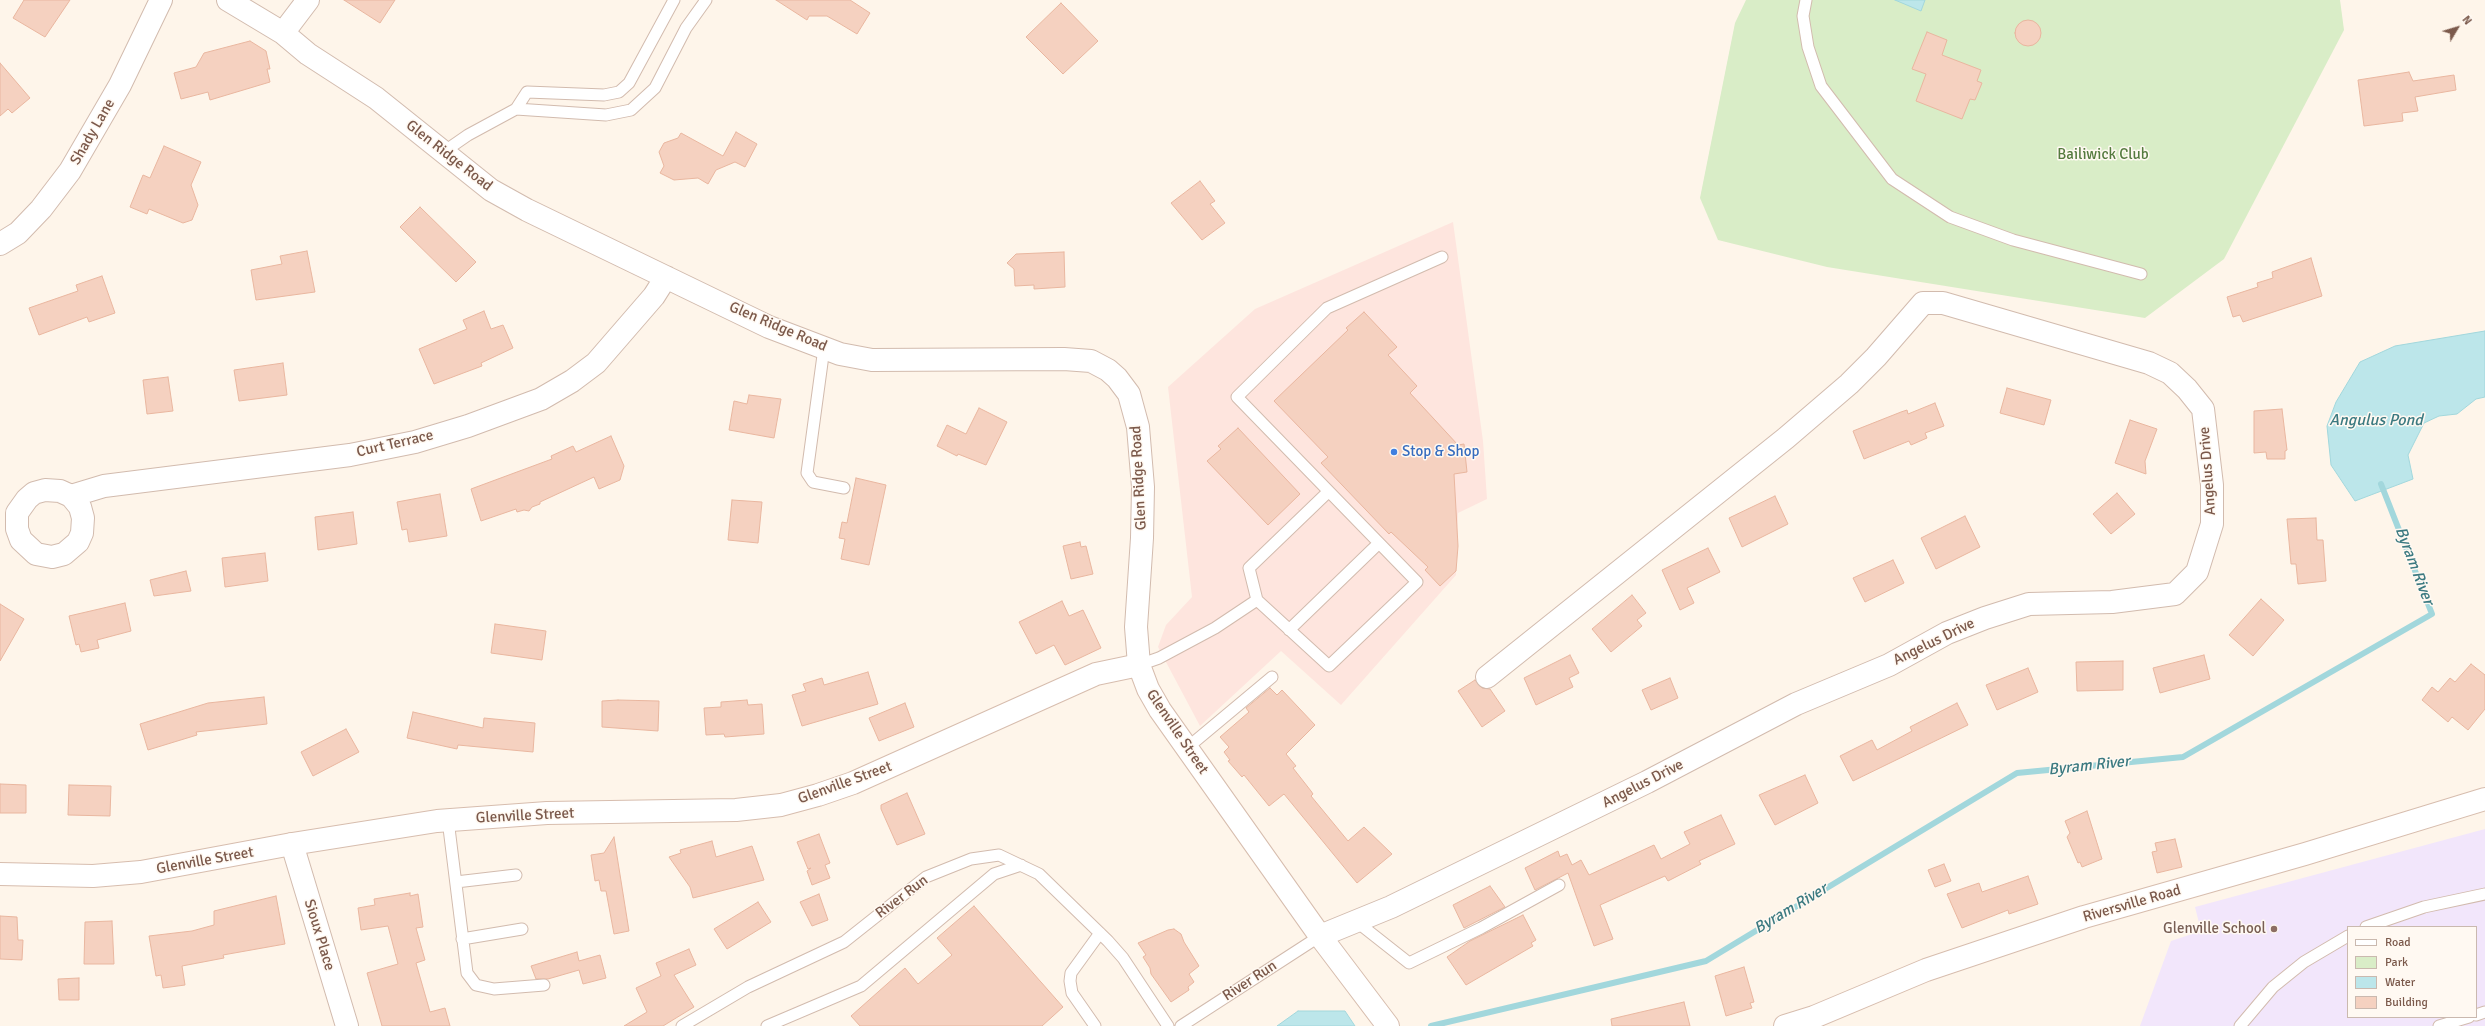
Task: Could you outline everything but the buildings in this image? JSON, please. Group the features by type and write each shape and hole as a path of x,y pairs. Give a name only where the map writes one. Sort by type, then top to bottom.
{"street":[{"name":"Shady Lane","path":"0,244 18,233 41,209 70,171 120,85 161,0"},
{"name":"Glen Ridge Road","path":"228,0 284,33 308,54 376,98 442,153 491,190 666,278 769,326 824,348 872,360 1064,359 1091,361 1117,378 1130,394 1138,427 1143,487 1136,627 1139,665"},
{"path":"284,33 308,0"},
{"name":"Curt Terrace","path":"70,496 104,486 350,455 415,442 476,423 541,399 572,381 596,363 654,296 666,278"},
{"name":"Angelus Drive","path":"1320,936 1391,908 1647,782 1796,704 1888,665 1947,633 1984,618 2029,604 2112,602 2175,594 2197,572 2212,524 2212,485 2203,409 2187,389 2170,374 2149,363 1943,303 1923,303 1881,352 1849,384 1786,438 1487,677"},
{"name":"Glenville Street","path":"0,874 93,876 141,872 292,844 448,820 542,814 736,810 781,805 818,795 853,783 1096,674 1139,665 1148,689 1160,710 1320,936 1388,1026"},
{"name":"Riversville Road","path":"1784,1026 1814,1017 1926,970 2084,917 2305,854 2485,799"},
{"name":"Sioux Place","path":"292,844 347,1026"}],"lane":[{"path":"516,110 527,92 604,95 619,92 629,83 674,0"},
{"path":"442,153 468,135 516,110 606,115 632,110 655,88 686,28 706,0"},
{"path":"1806,0 1803,16 1808,47 1821,86 1892,179 1950,217 2013,240 2141,274"},
{"path":"1328,492 1249,568 1257,600 1329,666 1417,582 1378,544 1237,397 1327,308 1442,257"},
{"path":"824,348 807,474 813,482 844,488"},
{"path":"1289,630 1378,544"},
{"path":"1139,665 1170,652 1215,628 1257,600"},
{"path":"1187,748 1272,677"},
{"path":"448,820 467,973 476,985 494,989 544,985"},
{"name":"River Run","path":"682,1026 748,987 844,942 926,877 971,859 999,855 1039,874 1100,933 1123,958 1168,1026"},
{"path":"767,1026 861,986 994,874 1022,865"},
{"path":"456,882 516,875"},
{"path":"1356,922 1409,963 1481,928 1559,885"},
{"path":"2369,926 2424,907 2485,894"},
{"path":"462,939 522,929"},
{"path":"1095,1026 1072,993 1070,981 1071,973 1100,933"},
{"name":"River Run","path":"1181,1026 1320,936"},
{"path":"2240,1026 2273,987 2304,962 2347,937"},
{"path":"2439,1026 2466,1018"}],"shaded area":[{"path":"1453,222 1483,441 1487,499 1458,513 1456,575 1341,705 1281,651 1200,726 1158,647 1166,625 1192,597 1168,387 1255,309"},
{"name":"Glenville School","path":"2485,829 2485,1026 2140,1026 2171,941 2201,931 2195,907"}],"green space":[{"name":"Bailiwick Club","path":"1746,0 2340,0 2344,30 2224,259 2145,318 1827,267 1718,240 1700,198 1735,23"}],"water":[{"path":"1895,0 1925,0 1921,11"},
{"name":"Angulus Pond","path":"2485,331 2485,397 2476,399 2457,414 2439,416 2424,423 2408,455 2413,479 2355,501 2331,465 2327,426 2336,402 2360,362 2395,346"},
{"path":"1298,1011 1345,1011 1355,1026 1277,1026"}],"waterway":[{"name":"Byram River","path":"1431,1026 1706,961 2017,773 2183,757 2432,614 2381,484"}],"place":[{"name":"Stop & Shop","path":"1394,452"},
{"name":"Glenville School","path":"2274,929"}]}
